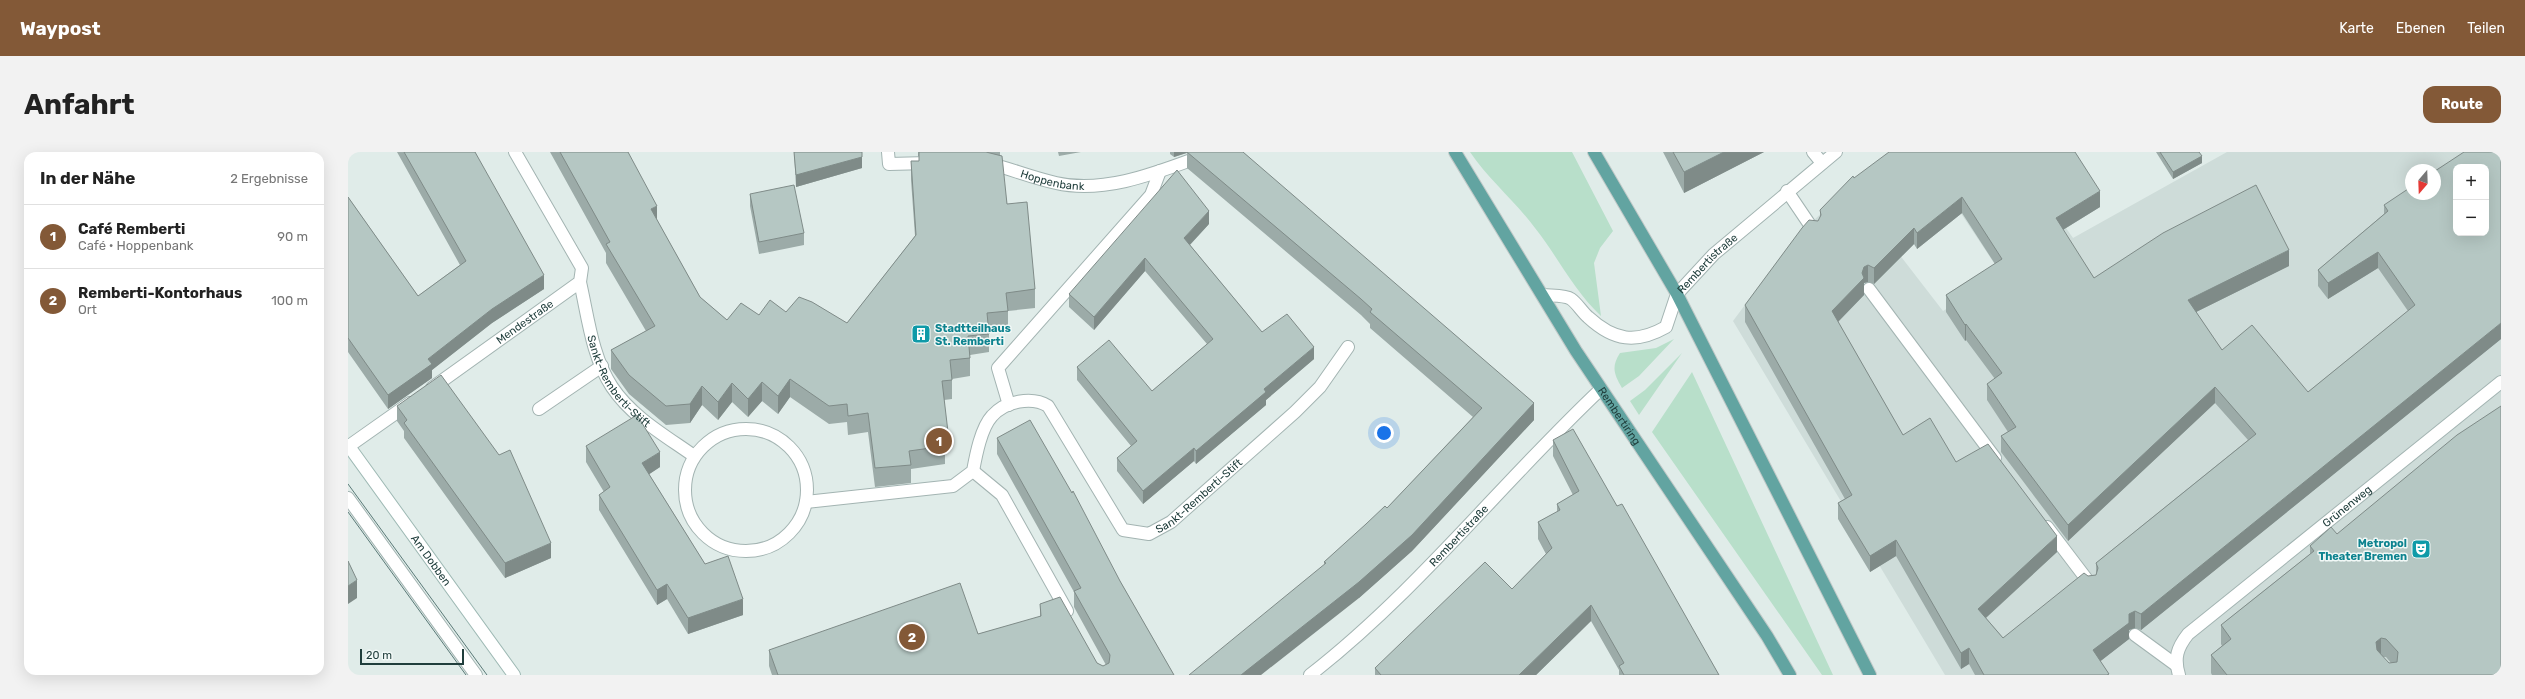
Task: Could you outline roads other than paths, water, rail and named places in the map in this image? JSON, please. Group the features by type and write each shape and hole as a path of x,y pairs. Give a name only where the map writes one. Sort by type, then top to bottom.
{"main road":[{"name":"Rembertiring","path":"1455,152 1601,389 1767,636 1790,675"},
{"path":"1594,152 1677,294 1870,675"}],"street":[{"path":"514,152 582,268 580,282"},
{"path":"888,152 889,164 936,163"},
{"name":"Hoppenbank","path":"976,162 1020,171 1056,183 1086,186 1122,182 1160,171 1213,152"},
{"path":"1813,152 1822,163"},
{"name":"Rembertistraße","path":"1543,295 1570,298 1602,327 1626,339 1646,337 1666,327 1677,294 1714,254 1836,152"},
{"path":"1010,405 998,368 1151,194 1160,171"},
{"path":"1787,192 1814,231"},
{"name":"Sankt-Remberti-Stift","path":"580,282 596,353 612,387 634,412 694,456"},
{"name":"Mendestraße","path":"348,446 580,282"},
{"path":"1869,289 2001,466"},
{"name":"Sankt-Remberti-Stift","path":"974,471 977,448 992,416 1010,405 1029,399 1039,400 1048,406 1123,530 1149,534 1171,522 1295,412 1320,387 1348,348"},
{"path":"539,409 602,366"},
{"name":"Grünenweg","path":"2177,670 2177,648 2188,634 2501,382"},
{"name":"Rembertistraße","path":"1310,675 1340,652 1404,591 1499,494 1562,425 1601,389"},
{"path":"749,428 769,433 787,444 800,461 807,481 806,502 800,520 783,538 770,546 751,552 732,550 714,543 698,530 688,513 684,493 686,474 694,456 708,441 728,431 749,428"},
{"name":"Am Dobben","path":"348,446 514,675"},
{"path":"806,502 953,486 974,471 1002,495 1072,620"},
{"path":"348,498 476,675"},
{"path":"2039,516 2091,586"},
{"path":"2134,635 2177,670"}],"tram line":[{"path":"348,484 487,675"},
{"path":"348,512 466,675"}],"place":[{"name":"Stadtteilhaus St. Remberti","path":"921,334"},
{"name":"Café Remberti","path":"939,441"},
{"name":"Metropol Theater Bremen","path":"2421,549"},
{"name":"Remberti-Kontorhaus","path":"912,637"}]}
